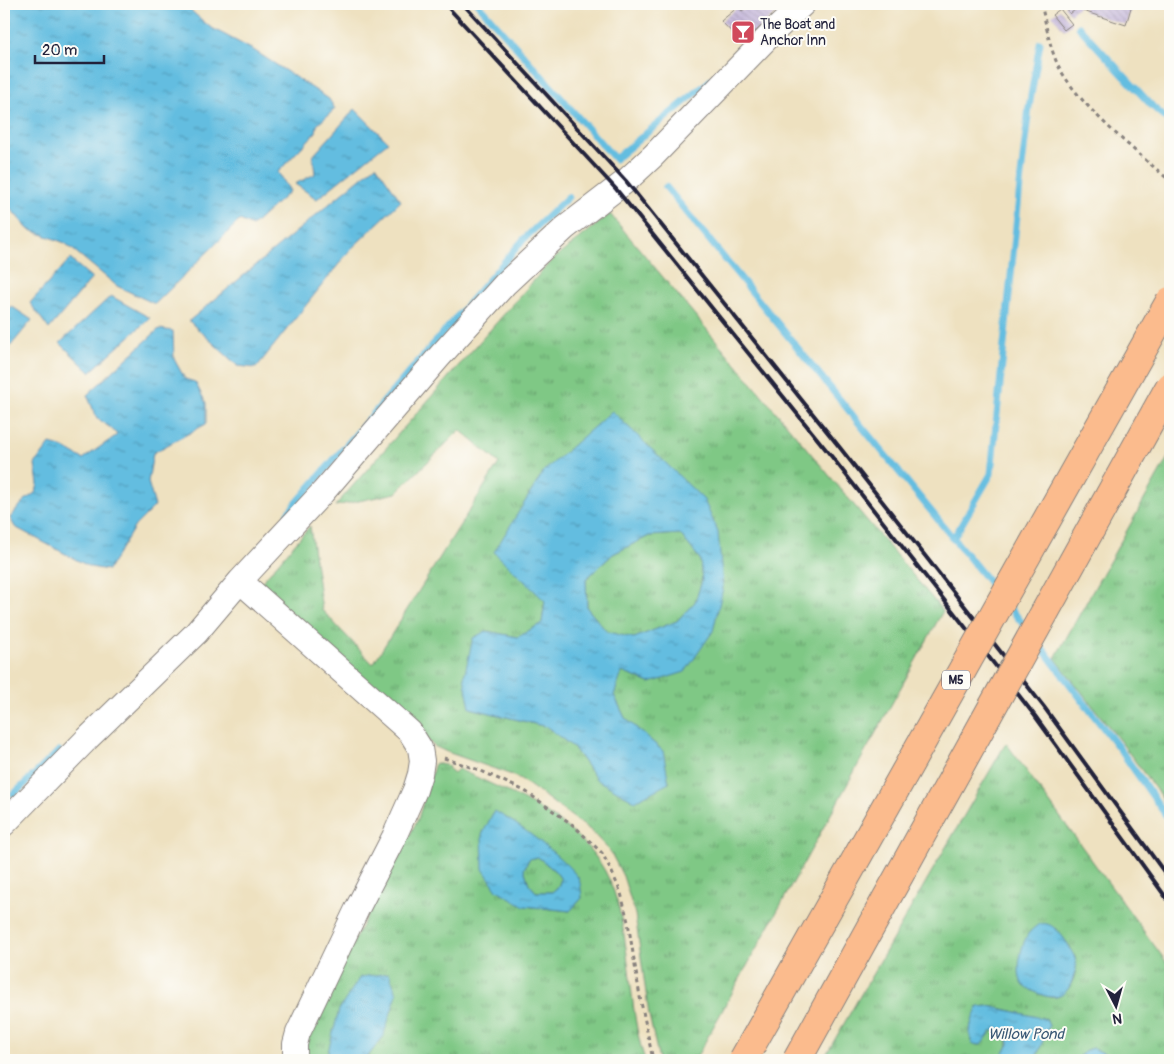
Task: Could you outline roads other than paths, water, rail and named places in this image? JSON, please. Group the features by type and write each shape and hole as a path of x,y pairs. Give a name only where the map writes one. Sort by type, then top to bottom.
{"highway":[{"name":"M5","path":"743,1060 1170,301"},
{"path":"797,1060 1170,386"}],"street":[{"path":"4,824 87,739 196,633 240,581 323,492 439,357 505,284 565,228 626,181 653,156 773,32 803,4"},
{"path":"240,581 410,732 420,748 422,761 415,790 394,837 357,909 298,1033 295,1044 295,1060"}],"water":[{"path":"4,4 183,4 210,27 255,51 329,99 335,109 317,125 316,132 278,172 290,191 252,226 240,220 155,304 117,286 65,243 28,229 4,201"},
{"path":"355,109 388,142 317,199 295,184 315,174 313,156"},
{"path":"376,165 401,201 350,250 256,368 238,366 189,321"},
{"path":"70,259 92,278 49,329 30,303"},
{"path":"111,296 150,318 90,372 60,343"},
{"path":"11,306 32,320 4,354 4,320"},
{"path":"159,329 173,331 174,359 185,379 195,382 206,403 206,424 153,453 148,482 155,506 135,526 108,570 90,567 15,527 10,518 24,501 36,492 38,484 35,464 50,444 64,448 83,459 117,435 97,418 87,395"},
{"path":"612,411 704,500 718,532 723,588 713,631 685,672 650,683 622,672 614,695 625,718 663,751 669,783 635,801 597,780 574,748 547,727 470,708 464,677 473,638 486,631 518,637 542,623 545,601 494,552 544,471","holes":["680,534 700,559 702,581 695,602 677,621 634,638 607,632 587,608 586,579 613,554 649,536"]},
{"path":"494,811 515,823 550,849 570,868 578,878 582,898 570,911 524,906 497,890 483,869 482,835","holes":["538,857 555,871 561,879 558,887 552,892 536,892 529,884 524,869 529,859"]},
{"path":"1039,924 1047,924 1056,929 1075,958 1076,967 1070,986 1062,995 1056,997 1045,996 1024,986 1019,975 1021,953 1025,939"},
{"path":"389,973 397,994 383,1037 365,1060 330,1060 328,1052 339,1010 360,977"},
{"name":"Willow Pond","path":"989,1006 1046,1019 1049,1026 1035,1060 1000,1060 1009,1044 1008,1036 999,1029 992,1031 981,1045 972,1044 970,1030 978,1007"},
{"path":"1092,1048 1106,1054 1111,1060 1077,1060 1084,1051"}],"waterway":[{"path":"478,4 615,159 711,80"},
{"path":"1079,27 1152,106 1170,122"},
{"path":"953,539 991,474 1021,176 1029,107 1040,43"},
{"path":"666,187 998,593"},
{"path":"288,513 524,239 568,197"},
{"path":"1006,603 1028,630"},
{"path":"1036,640 1119,748 1170,821"},
{"path":"14,794 59,751"}],"railway":[{"path":"445,4 616,189 832,457 1035,716 1170,903"},
{"path":"463,4 626,181 841,449 1044,707 1170,880"}],"place":[{"name":"The Boat and Anchor Inn","path":"743,32"}]}
